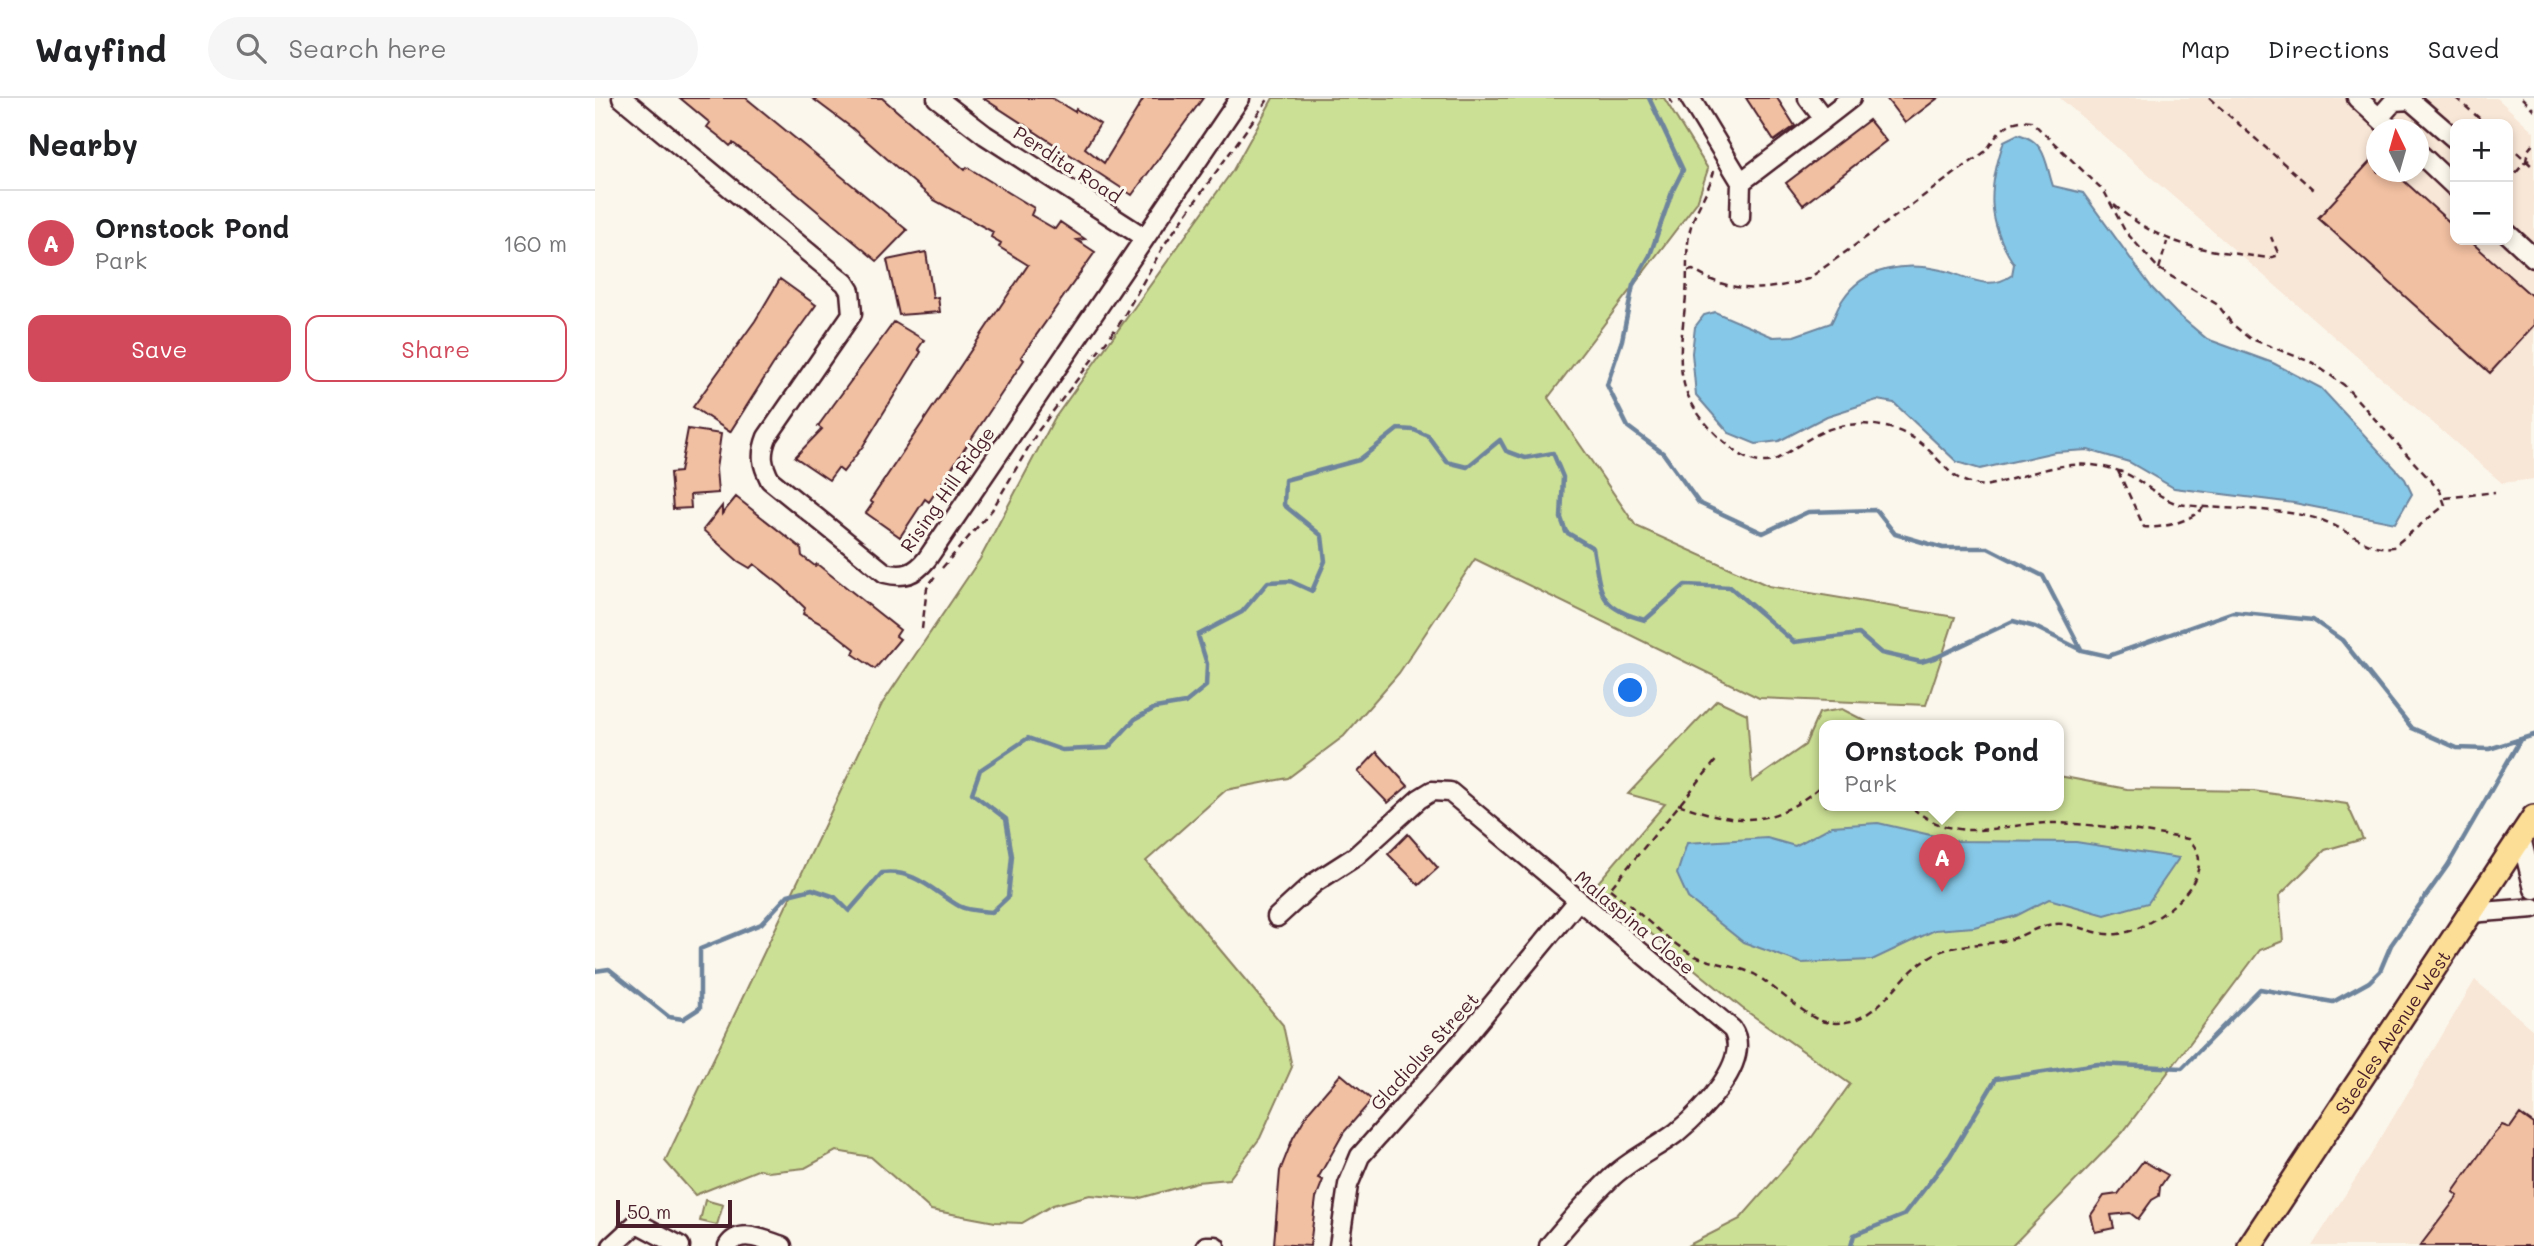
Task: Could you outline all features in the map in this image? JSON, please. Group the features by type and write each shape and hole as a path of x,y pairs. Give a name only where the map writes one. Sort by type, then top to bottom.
{"main road":[{"name":"Steeles Avenue West","path":"2250,1246 2534,817"}],"street":[{"name":"Rising Hill Ridge","path":"622,98 845,284 850,291 852,314 767,438 761,450 762,464 770,480 885,573 899,576 911,574 927,559 1240,98"},
{"name":"Perdita Road","path":"937,98 985,135 1145,239"},
{"path":"1808,98 1823,119"},
{"path":"1741,182 1851,98"},
{"path":"2357,98 2380,119"},
{"path":"2388,119 2394,101 2410,100 2450,135"},
{"path":"1684,104 1741,182 1740,217"},
{"path":"2429,162 2450,182"},
{"path":"2513,239 2534,258"},
{"name":"Malaspina Close","path":"1277,917 1314,883 1356,856 1419,799 1440,791 1456,797 1577,902 1732,1029 1738,1051 1729,1072 1699,1111 1673,1135 1611,1178 1549,1246"},
{"path":"2521,838 2534,890"},
{"name":"Gladiolus Street","path":"1339,1246 1347,1185 1360,1156 1480,1020 1577,902"},
{"path":"2470,913 2534,908"},
{"path":"619,1244 637,1223 680,1246"},
{"path":"728,1246 737,1238 746,1236 782,1246"},
{"path":"1206,1246 1215,1246"}],"path":[{"path":"922,629 927,588 992,510 1038,431 1099,352 1164,245 1269,98"},
{"path":"1669,98 1684,104"},
{"path":"2209,98 2313,190"},
{"path":"2456,98 2480,119"},
{"path":"2522,98 2534,110"},
{"path":"1688,271 1693,270 1726,287 1782,287 1808,279 1986,151 2004,126 2022,120 2039,126 2112,203 2140,227 2168,241 2196,249 2269,258 2279,255 2271,237"},
{"path":"2513,176 2526,161 2528,149 2534,143"},
{"path":"2513,149 2534,167"},
{"path":"2526,161 2534,160"},
{"path":"1713,162 1714,174 1695,213 1688,238 1688,271 1679,350 1687,397 1716,434 1741,457 1752,461 1773,461 1820,433 1846,425 1873,424 1899,431 1923,444 1945,469 1970,484 1985,486 2077,462 2117,471 2144,484 2166,500 2203,508 2279,511 2318,519 2337,526 2370,545 2386,548 2393,547 2445,505 2445,498 2344,385 2313,363 2249,338 2232,324 2218,305 2159,269 2125,231 2112,203"},
{"path":"2159,269 2168,241"},
{"path":"2117,471 2144,527 2159,527 2187,519 2203,508"},
{"path":"2445,498 2495,492"},
{"path":"1604,896 1718,758"},
{"path":"1678,804 1722,819 1763,819 1790,810 1819,787"},
{"path":"1610,889 1693,955 1754,974 1823,1022 1854,1022 1875,1011 1916,966 1938,952 2014,938 2056,923 2118,934 2136,928 2162,913 2183,895 2198,878 2202,862 2199,849 2188,839 2052,823 1969,831 1930,819 1918,811"}],"shaded area":[{"path":"2060,98 2497,98 2534,132 2534,479 2502,483"},
{"path":"2475,980 2534,1031 2534,1246 2312,1246 2369,1158"}],"green space":[{"path":"1273,98 1664,98 1708,169 1697,202 1548,398 1636,526 1769,586 1955,617 1926,705 1759,698 1475,559 1399,673 1344,736 1288,778 1226,790 1146,861 1283,1025 1292,1067 1260,1138 1229,1179 1197,1182 1137,1199 1090,1195 1053,1205 1022,1223 995,1222 931,1210 871,1157 836,1151 805,1168 768,1172 760,1169 695,1195 665,1161 882,704 980,559 1054,419 1233,170"},
{"path":"1717,700 1747,714 1752,782 1805,745 1819,713 1842,709 1863,720 1819,720 1819,811 2064,811 2064,777 2127,789 2253,791 2347,804 2363,839 2325,850 2279,896 2283,941 2260,950 2123,1132 2012,1246 1687,1246 1740,1219 1812,1137 1850,1084 1742,1008 1594,887 1665,804 1628,794"},
{"path":"705,1200 723,1205 717,1225 700,1221"}],"water":[{"path":"2018,134 2035,142 2040,148 2053,186 2083,193 2152,288 2207,339 2273,363 2321,388 2405,479 2412,494 2395,523 2294,503 2174,488 2129,462 2088,450 2055,452 1980,469 1957,462 1894,403 1877,400 1827,416 1779,441 1756,444 1729,433 1696,395 1692,353 1695,327 1704,315 1715,312 1773,337 1794,336 1831,323 1841,302 1852,288 1862,280 1887,270 1900,267 1928,268 1985,283 1994,283 2012,275 2014,264 1994,219 1993,189 2004,141"},
{"path":"1878,823 1957,841 2076,842 2179,858 2148,903 2105,915 2049,899 2016,916 1974,927 1935,930 1872,960 1801,963 1743,942 1688,898 1677,874 1687,843 1767,838 1795,846 1832,826"}],"building":[{"path":"680,98 746,98 907,230 877,261 767,169 733,143 730,146 707,127 710,123"},
{"path":"812,98 882,98 965,170 967,167 1034,208 1031,215 1055,229 1060,222 1085,239 1077,240 1095,252 1021,357 1024,360 929,502 925,499 900,537 866,513 873,503 870,501 1028,265 999,247 1001,243 991,237 993,232 934,200 852,128"},
{"path":"983,98 1052,98 1075,112 1076,109 1100,124 1085,148 1104,163 1144,98 1203,98 1132,195"},
{"path":"1746,98 1777,98 1795,126 1774,141"},
{"path":"1886,98 1938,98 1905,123"},
{"path":"1869,120 1886,141 1803,205 1786,183"},
{"path":"2366,166 2366,182 2405,182 2450,222 2450,245 2475,245 2534,298 2534,325 2490,373 2318,218"},
{"path":"926,252 933,298 938,297 940,312 899,315 887,260"},
{"path":"780,279 816,305 774,363 730,432 693,407 755,321"},
{"path":"894,322 924,340 918,349 921,352 863,446 843,472 838,468 829,480 795,457 822,429 818,426"},
{"path":"688,429 721,434 716,469 718,493 690,495 691,508 673,509 670,473 680,472"},
{"path":"736,497 801,548 802,556 815,566 817,564 900,630 896,636 900,639 875,669 853,654 855,649 827,627 803,614 805,608 782,586 754,564 750,568 738,561 703,530 722,506 722,514"},
{"path":"1377,752 1408,786 1388,803 1358,772"},
{"path":"1408,834 1438,868 1419,885 1388,854"},
{"path":"1341,1074 1372,1100 1344,1132 1318,1178 1323,1180 1316,1198 1310,1246 1274,1244 1280,1171 1293,1138 1309,1111"},
{"path":"2520,1114 2534,1124 2534,1246 2420,1246 2458,1196 2453,1192 2494,1134 2502,1125 2510,1128"},
{"path":"2143,1161 2168,1175 2160,1187 2159,1196 2152,1200 2138,1219 2130,1213 2111,1215 2114,1228 2095,1232 2091,1215 2104,1196 2118,1194"}],"waterway":[{"path":"1649,98 1683,170 1672,192 1650,255 1633,285 1622,340 1607,385 1628,427 1663,453 1699,503 1763,533 1808,512 1876,510 1895,534 1943,548 1988,548 2043,576 2081,649"},
{"path":"595,971 609,969 669,1017 683,1019 700,1008 700,949 761,924 788,895 812,889 835,897 849,911 882,873 893,873 904,874 923,882 963,908 992,912 1008,897 1012,856 1006,819 972,793 980,770 1028,738 1062,750 1108,748 1135,719 1155,708 1185,703 1206,686 1207,664 1198,635 1242,612 1268,582 1290,581 1312,591 1325,561 1322,536 1284,505 1285,480 1359,460 1398,429 1414,430 1428,436 1447,462 1467,467 1500,440 1506,451 1525,458 1553,453 1563,477 1561,518 1566,532 1593,548 1600,587 1610,604 1618,610 1645,620 1685,585 1730,587 1794,642 1859,634 1881,653 1921,662 2013,621 2035,627 2081,650 2108,656 2233,612 2313,620 2342,640 2412,728 2457,748 2489,749 2534,735"},
{"path":"1851,1246 1854,1235 1904,1215 1950,1156 1996,1079 2098,1064 2182,1068 2260,989 2333,1002 2369,982 2380,971 2391,945 2448,865 2520,740"}],"place":[{"name":"Ornstock Pond","path":"1942,892"}]}
